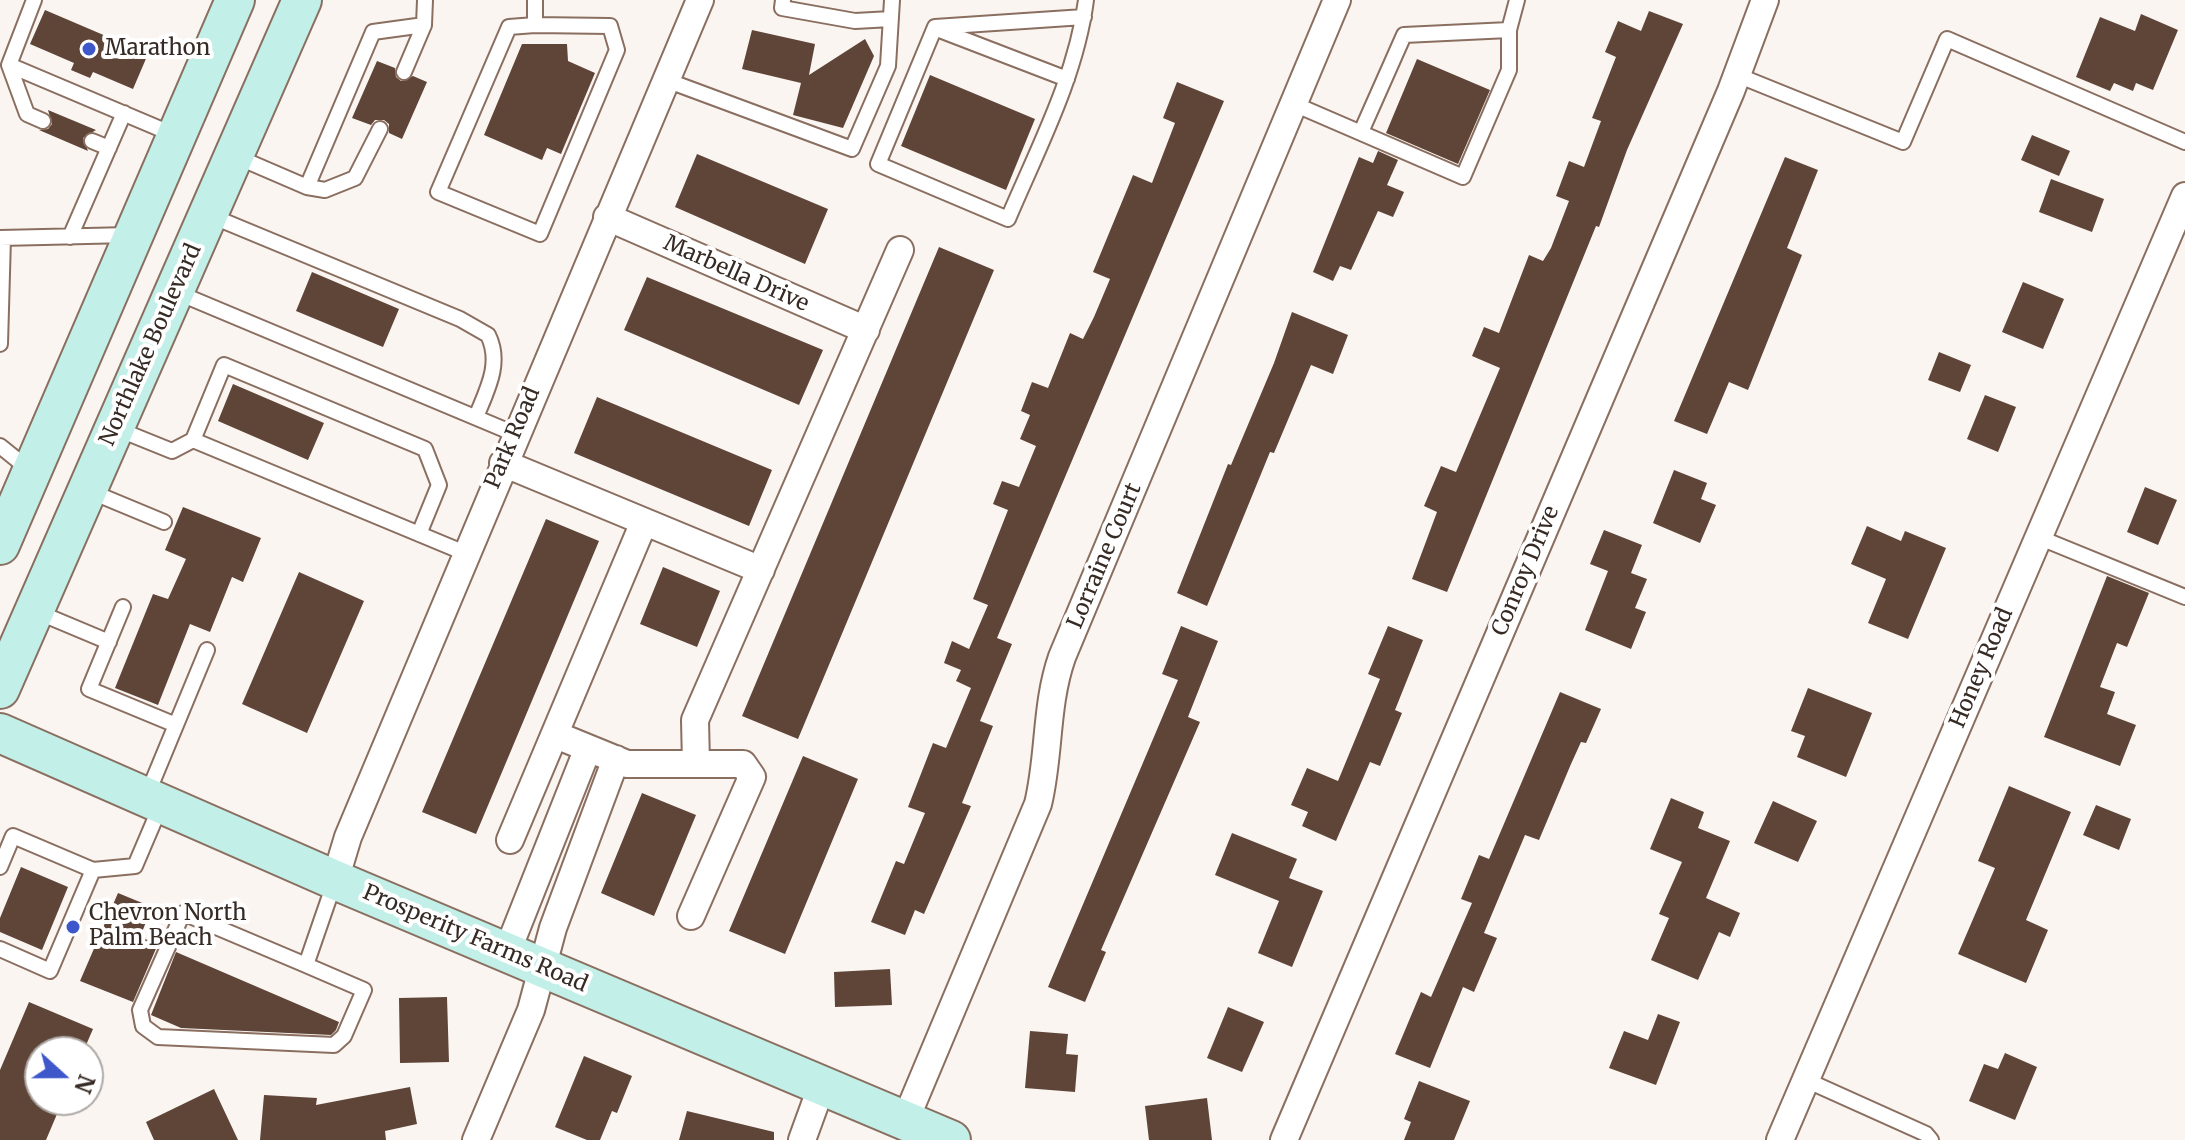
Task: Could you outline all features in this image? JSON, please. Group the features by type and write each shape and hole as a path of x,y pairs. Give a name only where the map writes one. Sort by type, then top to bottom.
{"main road":[{"path":"5,523 32,472 235,0"},
{"name":"Northlake Boulevard","path":"0,689 302,0"},
{"name":"Prosperity Farms Road","path":"0,733 155,798 335,880 951,1140"}],"street":[{"name":"Park Road","path":"335,880 348,837 465,553 700,0"},
{"name":"Lorraine Court","path":"905,1121 1038,804 1046,762 1050,699 1062,657 1337,0"},
{"name":"Conroy Drive","path":"1284,1140 1737,75 1765,0"},
{"name":"Honey Road","path":"1780,1140 2185,196"},
{"name":"Marbella Drive","path":"607,217 866,330"},
{"path":"696,764 695,720 900,250"},
{"path":"503,463 761,570"},
{"path":"510,840 644,522"},
{"path":"556,735 627,764 743,764 752,777 691,916"},
{"path":"507,952 588,748"},
{"path":"476,1140 531,1010 542,968 616,759"},
{"path":"802,1140 822,1085"}],"lane":[{"path":"34,0 9,65 27,114 43,121"},
{"path":"404,72 424,25 425,0"},
{"path":"535,0 535,25"},
{"path":"783,0 782,8 855,21 891,19"},
{"path":"666,80 852,149 888,66 892,0"},
{"path":"935,28 878,164 1008,219 1067,79 1086,0"},
{"path":"1294,104 1463,177 1509,70 1509,30 1517,0"},
{"path":"935,28 1084,17"},
{"path":"307,187 373,32 424,25"},
{"path":"535,25 610,26 617,50 540,234 438,192 509,27 535,25"},
{"path":"935,28 1067,79"},
{"path":"1361,132 1404,35 1509,30"},
{"path":"1737,75 1903,142 1947,39 2185,142"},
{"path":"9,65 177,136"},
{"path":"70,237 124,113"},
{"path":"235,156 307,187 325,190 355,178 380,129"},
{"path":"92,141 109,148"},
{"path":"209,215 460,319 488,335 495,359 476,417"},
{"path":"0,344 2,238 135,235"},
{"path":"175,292 515,434"},
{"path":"114,427 172,451 193,440 224,365 425,449 439,485 419,534"},
{"path":"193,440 465,553"},
{"path":"0,446 32,472"},
{"path":"87,490 164,522"},
{"path":"2038,537 2185,597"},
{"path":"123,607 89,689 176,725"},
{"path":"34,611 109,642"},
{"path":"0,867 13,836 93,870 135,866 176,725 207,650"},
{"path":"0,949 50,971 93,870"},
{"path":"306,965 335,880"},
{"path":"183,913 306,965 364,990 344,1036 334,1045 158,1037 143,1026 140,1010 183,913"},
{"path":"1806,1080 1926,1134 1931,1140"}],"building":[{"name":"Marathon","path":"45,10 148,54 133,89 93,72 90,78 71,70 74,63 30,44"},
{"path":"1649,11 1683,24 1627,150 1599,227 1596,226 1447,592 1412,579 1437,512 1424,506 1441,466 1456,472 1500,368 1472,356 1484,327 1499,333 1529,255 1543,261 1551,248 1569,201 1556,196 1569,161 1584,167 1601,121 1592,118 1616,57 1605,52 1618,21 1641,31"},
{"path":"2141,14 2178,30 2153,90 2136,83 2133,91 2114,83 2110,91 2076,77 2100,17 2135,31"},
{"path":"752,30 815,44 809,75 865,39 874,56 843,128 793,115 801,83 742,69"},
{"path":"522,44 567,44 568,61 595,73 561,154 547,148 542,160 484,135"},
{"path":"1417,59 1490,90 1458,164 1386,133"},
{"path":"377,61 395,68 396,77 401,81 413,76 427,82 402,139 389,133 389,124 384,120 375,120 371,125 352,118"},
{"path":"930,75 1035,119 1006,190 901,146"},
{"path":"1177,82 1224,101 997,638 1012,644 980,721 993,726 962,803 971,806 924,914 915,910 905,935 871,922 896,861 904,864 925,813 908,807 933,743 946,748 971,688 956,681 961,670 944,663 952,641 969,649 988,605 973,599 1008,510 993,504 1002,481 1019,487 1036,446 1020,439 1030,415 1021,411 1032,382 1048,388 1070,333 1083,339 1094,317 1110,279 1093,272 1133,175 1152,183 1175,123 1163,118"},
{"path":"48,110 96,130 83,138 88,151 39,130 48,129 52,124"},
{"path":"2032,135 2070,151 2059,176 2021,160"},
{"path":"1378,151 1398,160 1387,185 1404,192 1393,217 1378,211 1351,270 1340,266 1333,281 1313,272 1359,157 1373,163"},
{"path":"697,154 828,209 805,264 675,207"},
{"path":"1785,157 1818,170 1787,248 1802,255 1748,390 1729,382 1707,434 1674,421"},
{"path":"2051,179 2104,199 2092,232 2039,212"},
{"path":"939,247 994,270 798,739 742,716"},
{"path":"312,272 399,309 383,347 296,311"},
{"path":"647,277 823,350 799,405 624,330"},
{"path":"2023,282 2064,299 2043,349 2002,332"},
{"path":"1292,312 1348,335 1333,374 1311,365 1274,453 1270,452 1207,606 1177,593 1228,464 1231,465 1274,363"},
{"path":"1939,352 1971,365 1960,392 1928,380"},
{"path":"233,384 324,423 308,460 218,421"},
{"path":"1985,395 2016,407 1998,452 1967,439"},
{"path":"597,397 772,470 749,526 574,453"},
{"path":"1674,470 1707,483 1701,499 1716,505 1700,543 1653,523"},
{"path":"2145,487 2177,500 2158,545 2127,532"},
{"path":"183,507 261,538 243,582 232,577 210,632 190,624 158,705 115,688 153,594 168,599 186,559 165,550"},
{"path":"546,519 599,541 476,834 422,812"},
{"path":"1867,526 1901,541 1905,531 1946,548 1908,639 1868,623 1886,579 1851,564"},
{"path":"1604,530 1642,545 1631,573 1647,579 1635,608 1646,612 1631,649 1585,630 1608,571 1590,564"},
{"path":"663,567 720,591 697,647 640,624"},
{"path":"299,572 364,601 307,733 242,704"},
{"path":"2107,576 2149,593 2127,647 2117,643 2100,687 2115,692 2107,714 2136,725 2120,766 2044,737"},
{"path":"1181,626 1218,641 1188,717 1200,722 1101,950 1106,952 1085,1002 1048,987 1178,680 1162,674"},
{"path":"1388,626 1423,640 1395,710 1402,713 1380,766 1370,762 1336,841 1302,826 1308,812 1291,805 1307,768 1338,781 1380,679 1368,674"},
{"path":"1808,688 1872,713 1846,777 1797,757 1805,736 1791,731"},
{"path":"1560,692 1601,709 1586,743 1581,742 1539,840 1525,835 1484,933 1497,938 1474,992 1463,987 1430,1068 1395,1054 1421,992 1431,997 1472,903 1461,899 1479,855 1489,859"},
{"path":"803,756 858,779 785,954 729,931"},
{"path":"2009,786 2071,812 2026,920 2048,930 2026,983 1958,954 1995,868 1978,861"},
{"path":"642,793 696,815 654,916 601,893"},
{"path":"1671,798 1704,812 1698,828 1730,841 1706,898 1740,913 1730,937 1719,932 1698,980 1651,960 1669,918 1659,914 1682,862 1650,849"},
{"path":"1773,801 1817,821 1798,862 1754,843"},
{"path":"2096,805 2131,819 2119,850 2083,835"},
{"path":"1232,833 1297,859 1289,878 1323,891 1292,967 1258,953 1279,901 1215,875"},
{"path":"21,867 68,887 42,950 0,932 0,918"},
{"path":"118,893 152,907 140,937 158,944 133,1002 80,981"},
{"path":"176,952 339,1022 336,1030 331,1035 181,1028 151,1015"},
{"path":"890,969 892,1005 835,1007 834,972"},
{"path":"447,997 449,1062 400,1063 399,998"},
{"path":"29,1002 93,1029 90,1036 24,1036 24,1116 56,1116 46,1140 0,1140 0,1070"},
{"path":"1228,1007 1264,1022 1242,1072 1207,1058"},
{"path":"1658,1014 1680,1022 1656,1085 1609,1068 1624,1031 1648,1040"},
{"path":"1030,1031 1068,1034 1066,1054 1078,1055 1075,1092 1025,1088"},
{"path":"2005,1053 2037,1067 2015,1120 1969,1101 1984,1064 1998,1069"},
{"path":"584,1056 632,1076 617,1113 612,1111 600,1140 587,1140 555,1127"},
{"path":"1419,1081 1470,1101 1454,1140 1404,1140 1411,1122 1404,1119"},
{"path":"410,1087 417,1124 385,1131 386,1140 260,1140 264,1095 317,1098 316,1105"},
{"path":"214,1089 238,1140 154,1140 146,1122"},
{"path":"1207,1098 1212,1140 1149,1140 1145,1106"},
{"path":"687,1111 774,1132 774,1140 679,1140"}],"place":[{"name":"Marathon","path":"89,49"},
{"name":"Chevron North Palm Beach","path":"73,927"}]}
